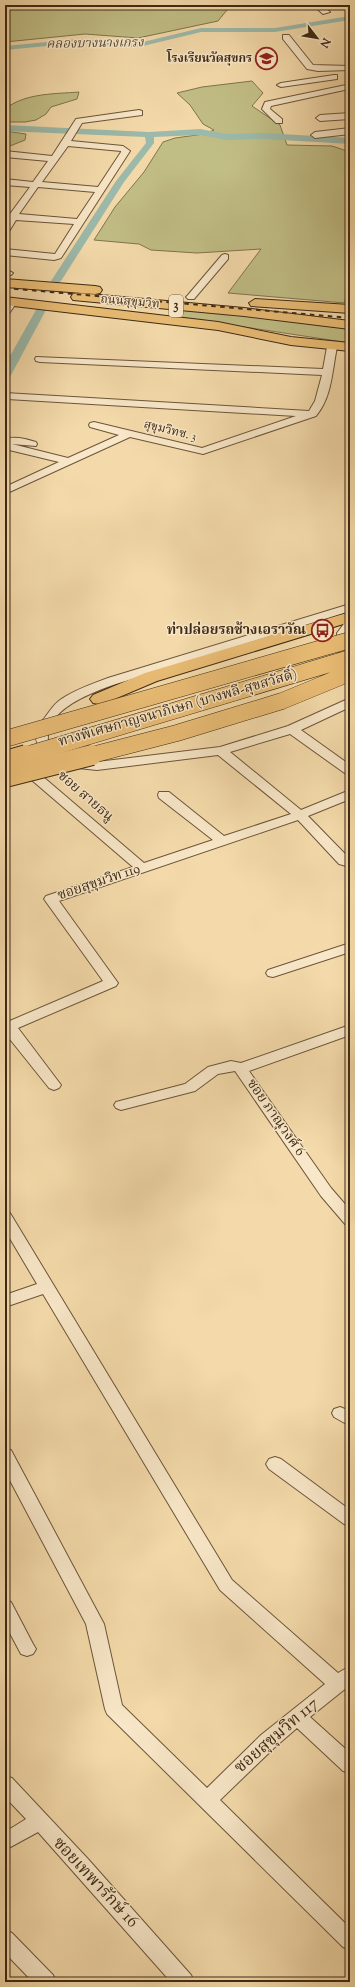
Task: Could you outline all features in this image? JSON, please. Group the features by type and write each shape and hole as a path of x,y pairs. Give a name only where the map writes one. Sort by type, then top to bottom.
{"highway":[{"name":"ถนนสุขุมวิท","path":"6,276 255,303 349,321"},
{"name":"ถนนสุขุมวิท","path":"6,300 244,312 349,321"},
{"path":"6,300 139,312 208,321 320,340 350,343"},
{"path":"6,300 218,326 332,347 350,348"},
{"path":"98,700 151,677 350,617"},
{"path":"5,727 98,700 186,679 350,629"},
{"name":"ทางพิเศษกาญจนาภิเษก (บางพลี-สุขสวัสดิ์)","path":"5,739 350,640"},
{"name":"ทางพิเศษกาญจนาภิเษก (บางพลี-สุขสวัสดิ์)","path":"5,760 350,659"},
{"path":"282,701 350,674"},
{"path":"5,776 171,734 350,681"}],"main road":[{"path":"255,303 350,309"}],"street":[{"path":"317,5 326,12"},
{"path":"286,38 310,67 326,69 350,68"},
{"path":"326,69 348,89"},
{"path":"281,85 334,77"},
{"path":"279,121 266,109 268,104 348,89"},
{"path":"5,231 9,218 34,188 81,120 140,113"},
{"path":"320,118 350,116"},
{"path":"315,135 350,131"},
{"path":"5,252 56,256 100,193 126,151 66,143"},
{"path":"5,154 55,159"},
{"path":"5,182 34,188"},
{"path":"5,188 34,188 100,193"},
{"path":"9,218 78,225"},
{"path":"191,297 224,257"},
{"path":"7,396 312,414 318,409 328,372 332,347"},
{"path":"40,359 328,372"},
{"name":"สุขุมวิทซ. 3","path":"5,491 129,434 203,451 312,414"},
{"path":"94,424 129,434"},
{"path":"32,444 15,440 5,444 9,447 70,462"},
{"path":"350,607 112,680 62,704 47,722 40,735 42,743 52,754 75,764 97,766 221,751 292,729 350,702"},
{"path":"350,623 343,633 342,638 344,651 350,659"},
{"path":"292,729 350,771"},
{"path":"221,751 300,815 344,861 350,863"},
{"name":"ซอย สายธนู","path":"5,752 56,792 142,868"},
{"name":"ซอยสุขุมวิท 119","path":"7,1027 111,983 51,899 300,815 350,794"},
{"path":"164,795 222,842"},
{"path":"273,973 350,947"},
{"path":"7,1027 54,1085"},
{"name":"ซอย ภาณุวงศ์ 6","path":"350,1030 242,1068 242,1071 318,1179 344,1204 350,1220"},
{"path":"121,1105 190,1088 213,1070 231,1066 242,1068"},
{"path":"5,1217 226,1585 344,1679"},
{"path":"5,1301 46,1287"},
{"path":"5,1455 95,1624 114,1709 350,1941"},
{"path":"275,1464 350,1519"},
{"path":"5,1607 27,1649"},
{"name":"ซอยสุขุมวิท 117","path":"206,1800 268,1741 344,1679"},
{"path":"297,1717 350,1765"},
{"name":"ซอยเทพารักษ์ 16","path":"5,1784 38,1822 81,1865 184,1982"},
{"path":"5,1842 38,1822"},
{"path":"5,1939 46,1982"}],"shaded area":[{"path":"5,5 231,5 218,21 138,38 85,34 5,42"},
{"path":"252,81 263,93 252,106 280,125 287,145 332,146 350,152 350,278 346,289 345,303 228,293 261,249 197,253 151,250 139,244 94,240 115,207 144,172 163,142 175,138 204,134 214,130 203,124 190,105 177,93 202,87"},
{"path":"79,92 77,99 51,107 46,114 36,120 25,122 5,122 5,109 21,100 40,95"},
{"path":"5,131 26,134 25,140 5,148"},
{"path":"177,306 350,327 350,343 172,316"}],"waterway":[{"name":"คลองบางนางเกรง","path":"5,48 79,41 130,45 143,44 201,30 275,30 350,18"},
{"path":"5,128 149,135"},
{"path":"149,135 200,132 227,137 264,136 350,141"},
{"path":"56,281 120,181 150,143 149,135"},
{"path":"5,377 11,363 41,310"}],"railway":[{"path":"5,288 350,318"}],"place":[{"name":"โรงเรียนวัดสุขกร","path":"267,59"},
{"name":"ท่าปล่อยรถช้างเอราวัณ","path":"322,631"}]}
